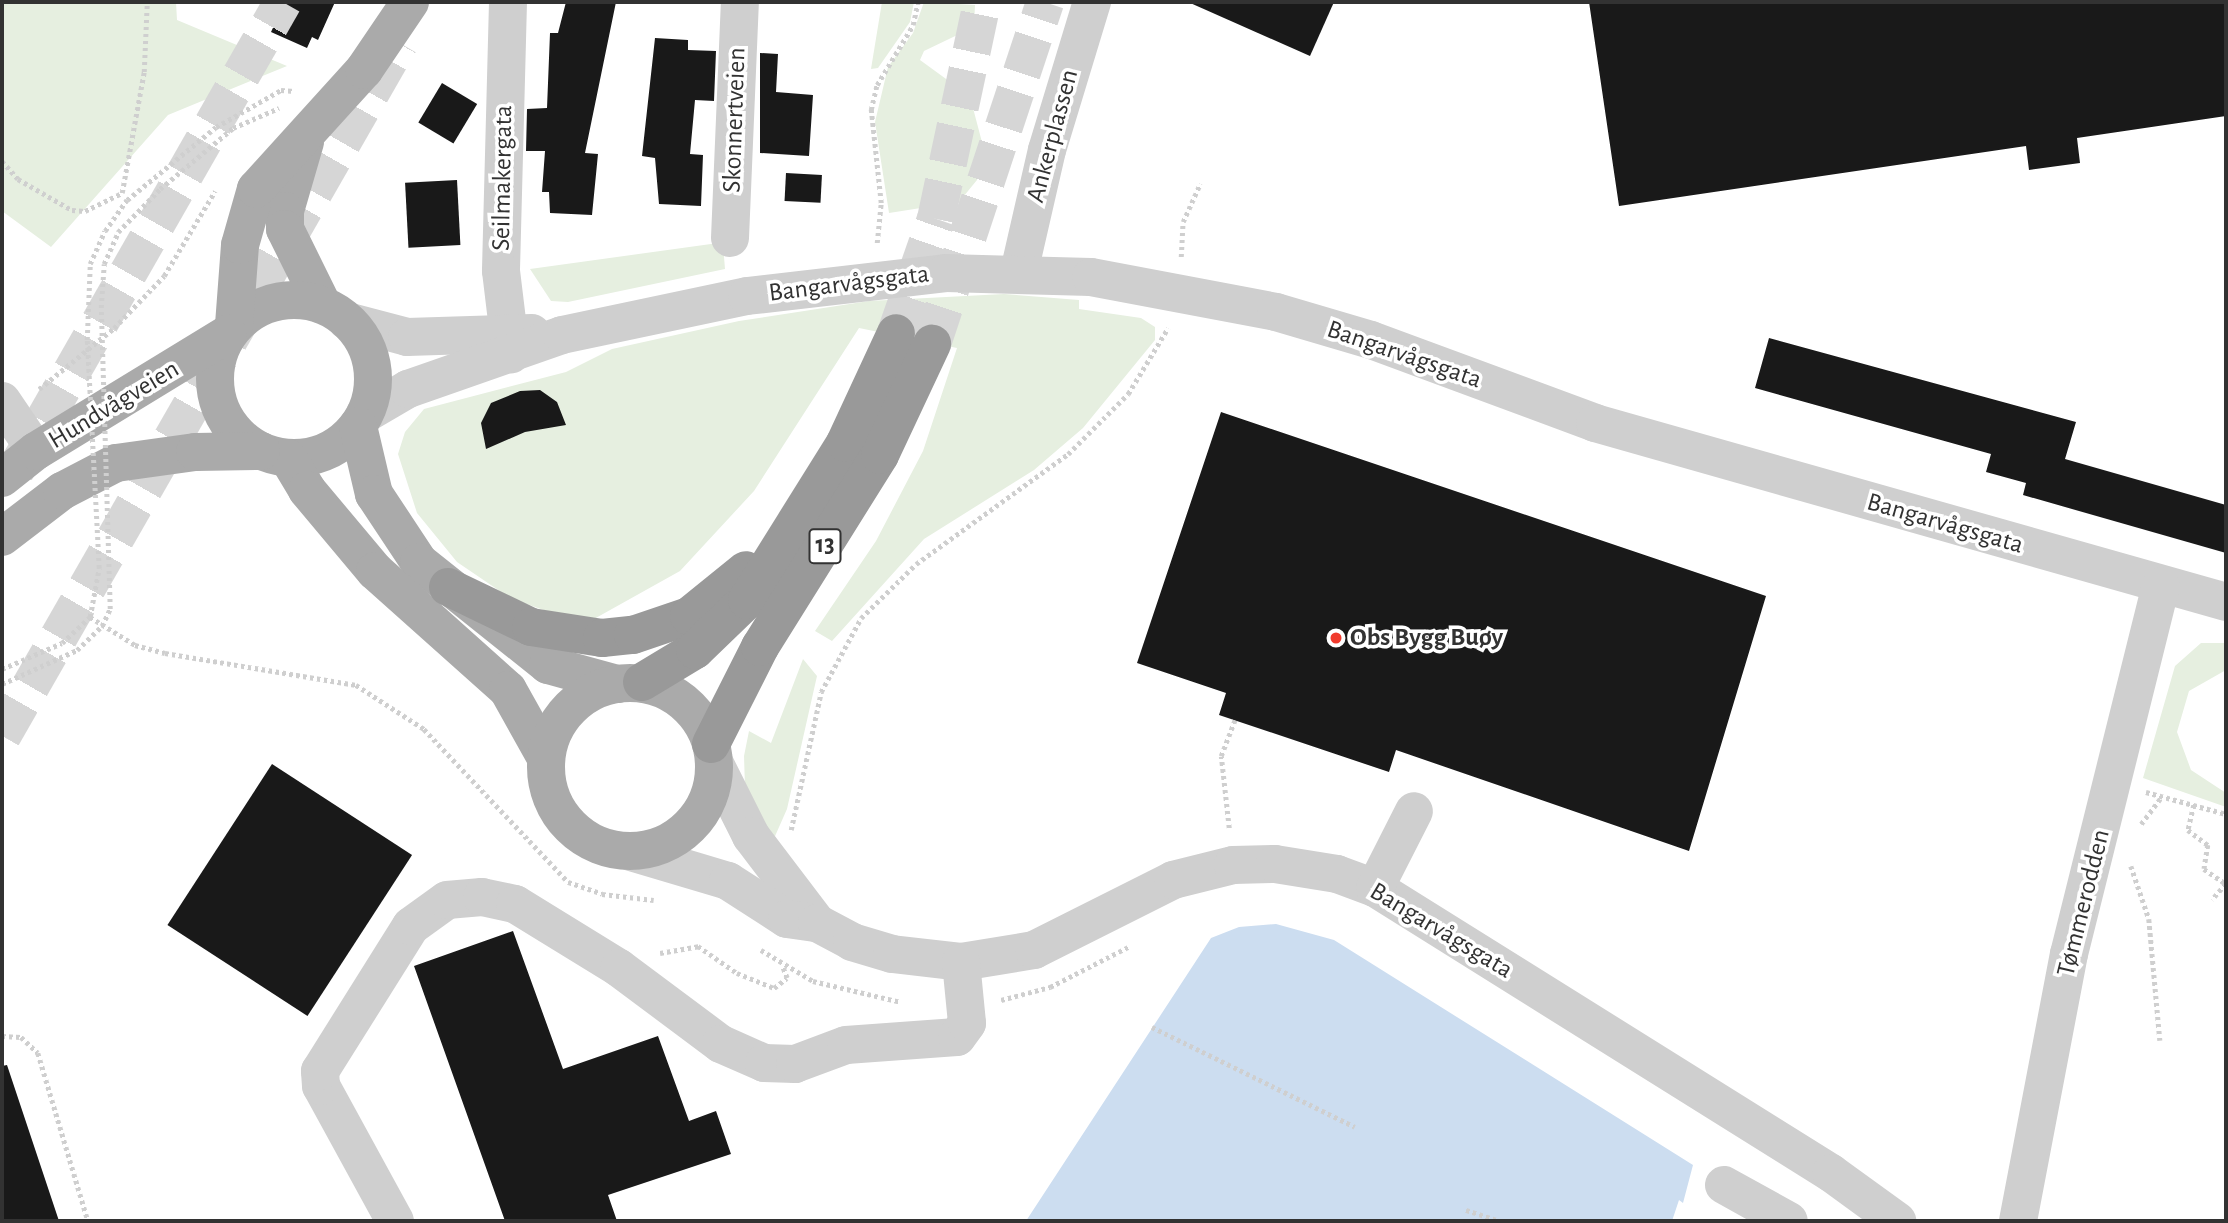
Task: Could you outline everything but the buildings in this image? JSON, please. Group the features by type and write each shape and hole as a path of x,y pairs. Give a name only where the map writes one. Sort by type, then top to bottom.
{"highway":[{"name":"13","path":"630,683 724,626 788,540 845,443 896,333"},
{"name":"13","path":"712,753 760,647 874,466 932,344"},
{"name":"13","path":"448,587 531,627 572,636 633,635 689,616 788,540"}],"main road":[{"path":"410,2 364,70 306,140 256,189 248,206 231,330 217,359 215,387 222,413 239,435 274,454 375,571 508,690 545,758"},
{"path":"306,140 285,211 285,229 335,313 363,341 372,365 361,420 385,517 419,562 548,665 630,683 687,705 712,753 711,789 682,834 658,848 631,852 603,848 578,834 558,813 547,786 545,758 554,730 571,707 630,683"},
{"path":"231,330 269,303 295,299 335,313"},
{"name":"Hundvågveien","path":"2,478 36,451 231,330"},
{"path":"274,454 330,449 361,420"},
{"name":"Hundvågveien","path":"2,537 62,491 116,463 195,452 274,454"}],"street":[{"name":"Seilmakergata","path":"508,2 501,271 509,343"},
{"name":"Skonnertveien","path":"730,238 740,2"},
{"name":"Ankerplassen","path":"1019,272 1047,150 1092,2"},
{"name":"Bangarvågsgata","path":"335,313 407,337 509,343 562,335 806,286 1019,272 1103,279 1276,312 1371,340 1595,423 2161,586 2226,602"},
{"name":"Bangarvågsgata","path":"361,420 408,388 509,343"},
{"path":"16,398 36,451"},
{"name":"Tømmerodden","path":"2018,1221 2069,954 2161,586"},
{"path":"712,753 751,836 817,923"},
{"path":"1375,888 1414,811"},
{"name":"Bangarvågsgata","path":"631,852 728,881 787,919 817,923 892,954 961,962 1034,950 1173,880 1234,865 1313,869 1375,888 1831,1173 1897,1221"},
{"path":"395,1221 321,1086 320,1071 411,926 447,900 498,899 619,968 721,1044 764,1063 794,1064 855,1044 917,1044 957,1037 967,1023 961,962"},
{"path":"1724,1185 1789,1221"}],"path":[{"path":"122,193 144,72 147,2"},
{"path":"875,252 881,204 872,110 877,85 913,24 918,2"},
{"path":"2,670 62,643 90,617 99,568 89,289 90,264 105,231 128,200 243,109 281,90 302,91"},
{"path":"2,684 77,650 102,626 112,593 101,308 104,264 118,232 233,128 286,104 270,121"},
{"path":"2,161 18,179 72,210 85,211 122,193"},
{"path":"16,398 114,328 164,276 222,179"},
{"path":"1181,265 1183,222 1200,184"},
{"path":"122,193 128,200"},
{"path":"789,834 821,692 861,618 916,564 1050,471 1100,424 1128,394 1174,316"},
{"path":"90,617 102,626 165,653 356,685 424,729 568,882 602,894 661,901"},
{"path":"1230,840 1221,756 1236,720"},
{"path":"2113,783 2226,814"},
{"path":"2137,836 2162,796"},
{"path":"2194,805 2188,830 2208,845 2204,869 2226,884 2212,900"},
{"path":"2132,860 2153,941 2160,1041"},
{"path":"752,943 783,967 836,989 901,1002 966,1003"},
{"path":"619,968 686,945 698,946 760,985 783,984 783,967"},
{"path":"1152,1027 1355,1127"},
{"path":"2,1036 21,1037 38,1053 88,1221"},
{"path":"1466,1210 1500,1221"}],"green space":[{"path":"2,2 176,2 177,20 287,66 168,115 51,247 2,211"},
{"path":"882,2 914,2 910,22 878,68 871,69"},
{"path":"924,2 975,5 974,27 924,51 920,60 953,84 973,108 983,146 977,180 959,202 889,213 875,122 888,67 913,33"},
{"path":"711,244 723,245 725,269 568,302 551,301 530,269"},
{"path":"1004,294 1079,300 1079,309 1141,318 1155,327 1155,340 1083,428 1034,470 924,539 832,641 815,631 876,541 923,451 957,348 859,328 754,491 680,571 594,619 563,617 510,598 457,562 417,513 398,454 405,432 424,409 566,372 612,349 739,321 869,301"},
{"path":"2201,643 2226,643 2226,670 2189,691 2177,732 2191,770 2226,793 2226,807 2143,778 2175,666"},
{"path":"803,659 817,676 787,809 772,843 745,787 744,756 749,731 771,743"}],"water":[{"path":"1276,924 1334,940 1693,1165 1683,1203 1679,1200 1672,1221 1026,1221 1211,938 1239,927"}],"tunnel":[{"path":"15,471 283,2"},
{"path":"896,333 936,219 982,2"},
{"path":"932,344 1045,2"},
{"path":"2,736 399,43"}],"place":[{"name":"Obs Bygg Buøy","path":"1336,638"}]}
